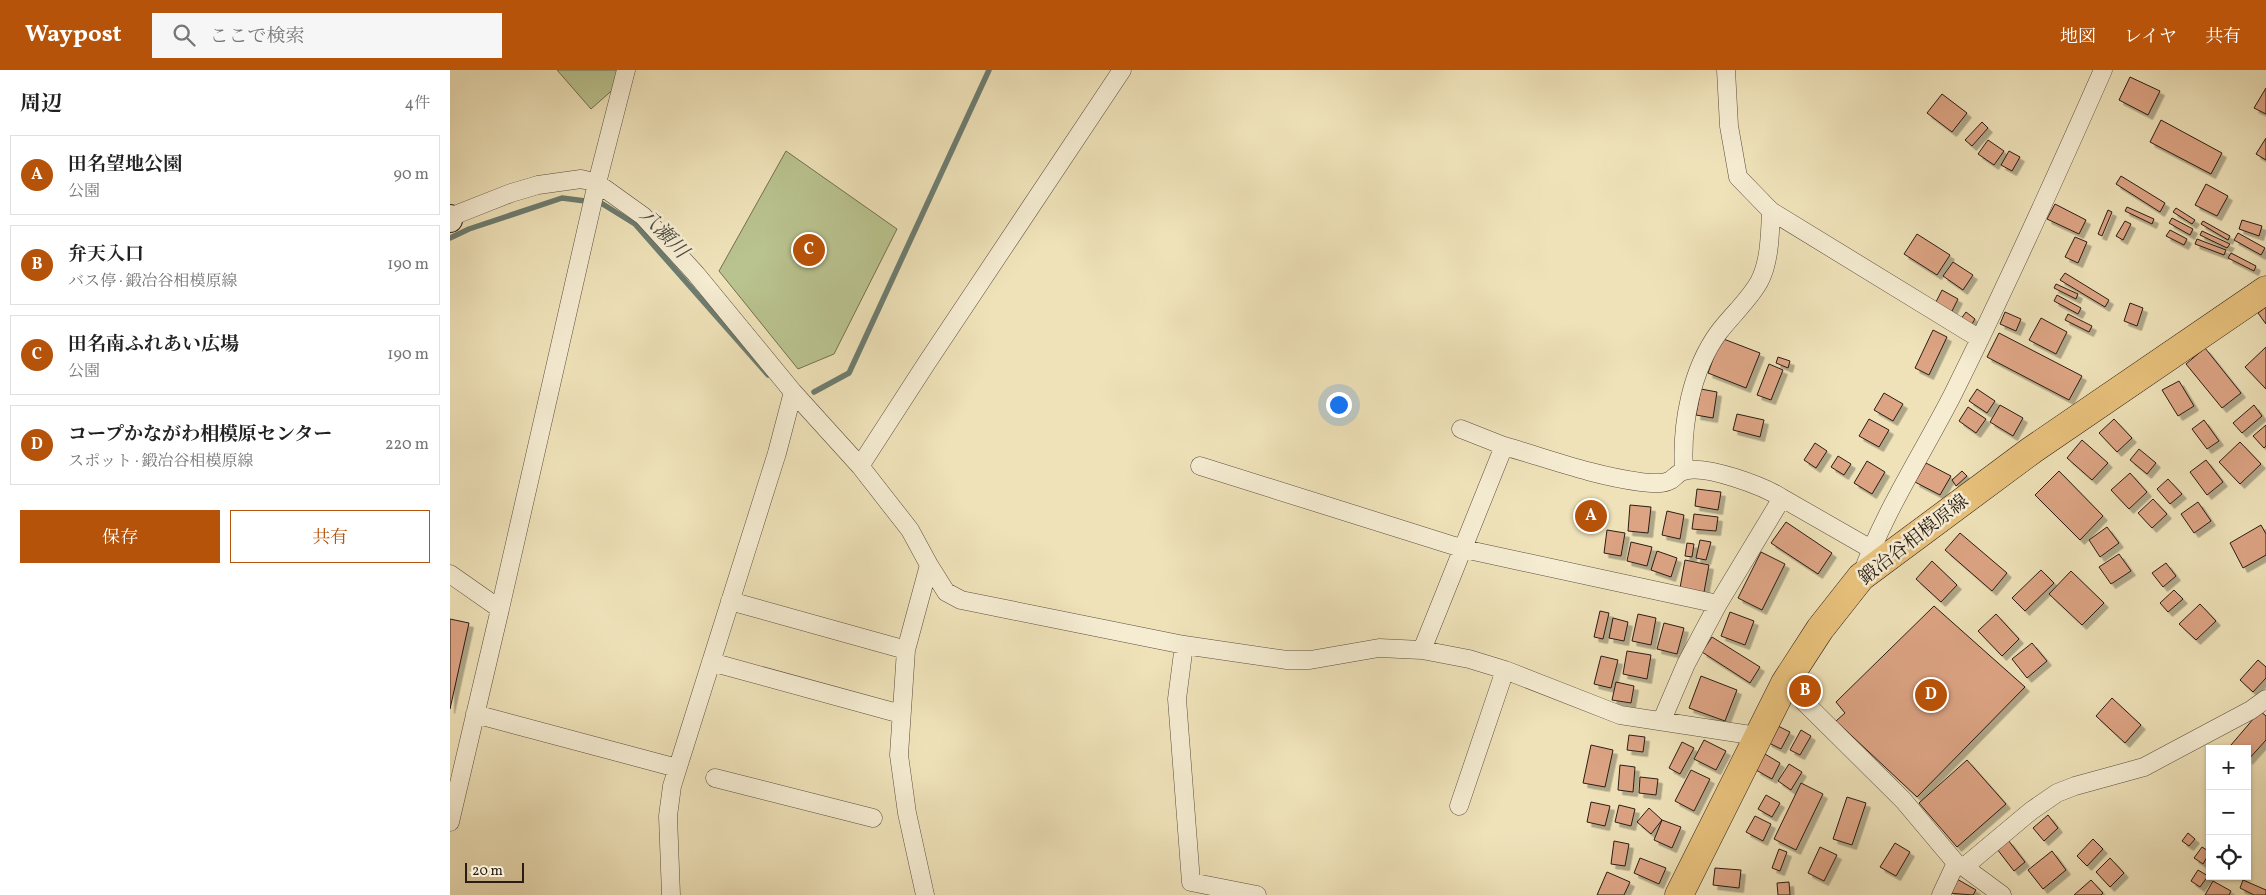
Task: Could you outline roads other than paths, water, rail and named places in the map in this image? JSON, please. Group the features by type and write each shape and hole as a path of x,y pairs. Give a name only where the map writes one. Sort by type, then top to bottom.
{"main road":[{"name":"鍛冶谷相模原線","path":"1679,895 1785,683 1820,630 1861,577 2032,450 2266,290"}],"street":[{"path":"450,822 597,186 626,70"},
{"path":"860,466 1122,70"},
{"path":"1726,70 1729,126 1738,177 1771,210 1980,339"},
{"path":"1861,577 1871,549 1933,433 2031,233 2103,70"},
{"path":"450,218 512,193 538,185 581,179 597,186 643,216 696,274 793,392 860,466 910,530 928,565 946,592 961,600 1184,645 1287,660 1310,660 1371,649 1422,650 1469,659 1506,670 1620,715 1758,736"},
{"path":"1684,471 1687,414 1700,366 1717,334 1758,283 1764,270 1771,210"},
{"path":"671,895 668,816 672,786 793,392"},
{"path":"1461,429 1504,446 1600,474 1641,482 1656,484 1669,481 1684,471 1712,471 1767,488 1871,549"},
{"path":"1422,650 1504,446"},
{"path":"1200,466 1464,549 1718,604"},
{"path":"1662,720 1686,664 1718,604 1782,498"},
{"path":"925,895 907,813 899,755 906,650 928,565"},
{"path":"450,574 500,608"},
{"path":"730,601 906,650"},
{"path":"1184,645 1177,699 1191,882 1257,895"},
{"path":"711,662 901,714"},
{"path":"1459,806 1506,670"},
{"path":"1785,683 1903,800 1960,865 2002,895"},
{"path":"1941,895 1960,865 2058,793 2144,767 2251,710 2266,699"},
{"path":"475,714 677,768"},
{"path":"715,778 874,818"}],"waterway":[{"name":"八瀬川","path":"814,392 849,373 989,70"},
{"name":"八瀬川","path":"450,238 469,229 562,198 601,203 635,224 768,375"}],"place":[{"name":"田名南ふれあい広場","path":"809,250"},
{"name":"田名望地公園","path":"1591,516"},
{"name":"弁天入口","path":"1805,691"},
{"name":"コープかながわ相模原センター","path":"1931,695"}]}
